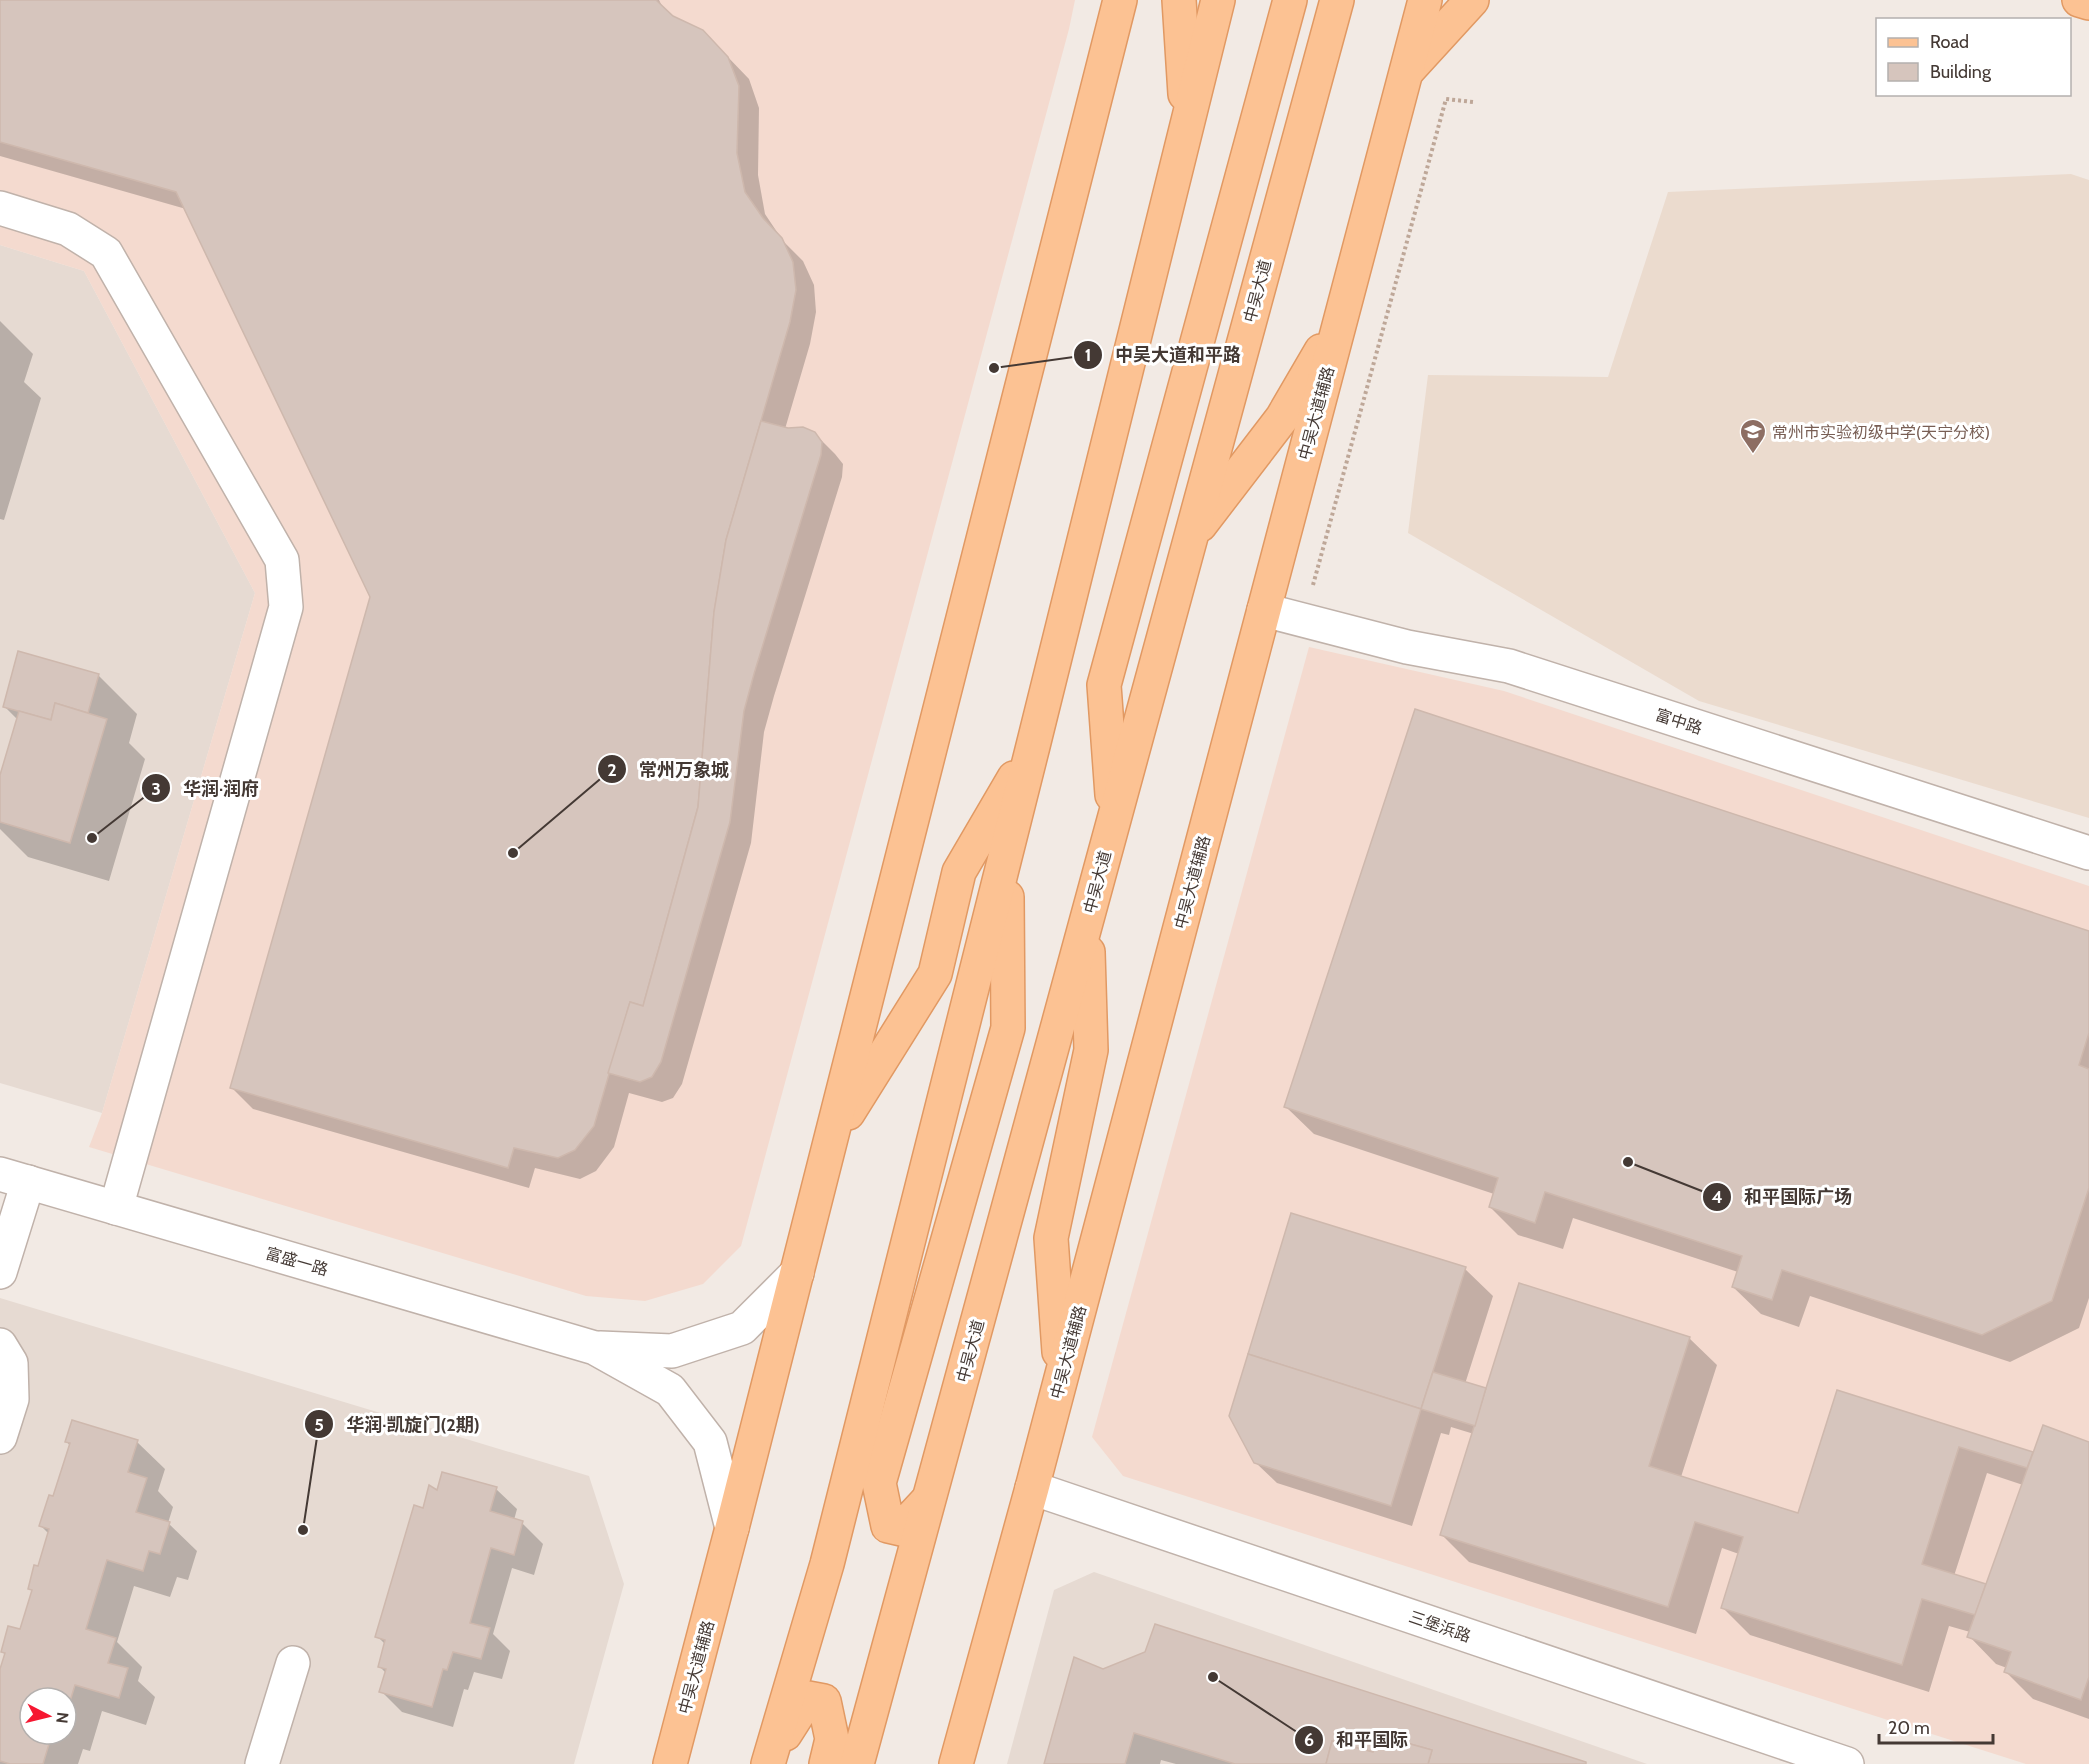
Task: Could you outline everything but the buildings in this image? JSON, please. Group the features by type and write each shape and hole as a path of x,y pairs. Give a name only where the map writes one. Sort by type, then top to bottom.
{"main road":[{"name":"中吴大道辅路","path":"670,1764 832,1138 1120,0"},
{"path":"1179,0 1187,126"},
{"path":"769,1761 830,1552 1218,0"},
{"path":"1113,821 1104,685 1290,0"},
{"name":"中吴大道","path":"857,1764 1337,0"},
{"name":"中吴大道辅路","path":"956,1764 1032,1488 1425,0"},
{"path":"1405,74 1472,0"},
{"path":"2079,0 2089,3"},
{"path":"1189,538 1282,418 1341,317"},
{"path":"832,1138 935,974 959,872 1033,746"},
{"path":"929,1498 902,1529 888,1526 879,1483 1008,1028 1006,851"},
{"path":"1060,1381 1051,1238 1091,1050 1086,921"},
{"path":"769,1761 808,1698 824,1701 832,1739 826,1764"}],"street":[{"path":"0,208 68,229 106,253 282,560 286,607 116,1208"},
{"name":"富中路","path":"1264,610 1407,647 1509,666 2089,853"},
{"path":"0,1272 14,1178"},
{"name":"富盛一路","path":"14,1178 594,1348"},
{"path":"594,1348 672,1351 742,1328 797,1273"},
{"path":"0,1345 11,1363 12,1399 0,1437"},
{"path":"594,1348 670,1390 710,1442 732,1528"},
{"name":"三堡浜路","path":"1032,1488 1847,1764"},
{"path":"262,1764 293,1663"}],"path":[{"path":"1313,586 1446,99 1473,102"}],"shaded area":[{"path":"0,0 1075,0 741,1246 703,1284 645,1301 586,1296 89,1147 102,1113 255,593 84,271 0,245"},
{"name":"常州市实验初级中学(天宁分校)","path":"2071,174 2089,180 2089,818 1699,701 1408,533 1428,375 1608,377 1668,192"},
{"path":"0,245 84,271 255,593 102,1113 0,1083"},
{"path":"1309,647 1504,691 2089,886 2089,1764 2026,1764 1123,1476 1092,1437"},
{"path":"0,1298 589,1476 624,1584 574,1764 0,1764"},
{"path":"1094,1572 1647,1764 1007,1764 1054,1590"}],"place":[{"name":"中吴大道和平路","path":"994,368"},
{"name":"常州市实验初级中学(天宁分校)","path":"1753,455"},
{"name":"华润·润府","path":"92,838"},
{"name":"常州万象城","path":"513,853"},
{"name":"和平国际广场","path":"1628,1162"},
{"name":"华润·凯旋门(2期)","path":"303,1530"},
{"name":"和平国际","path":"1213,1677"}]}
